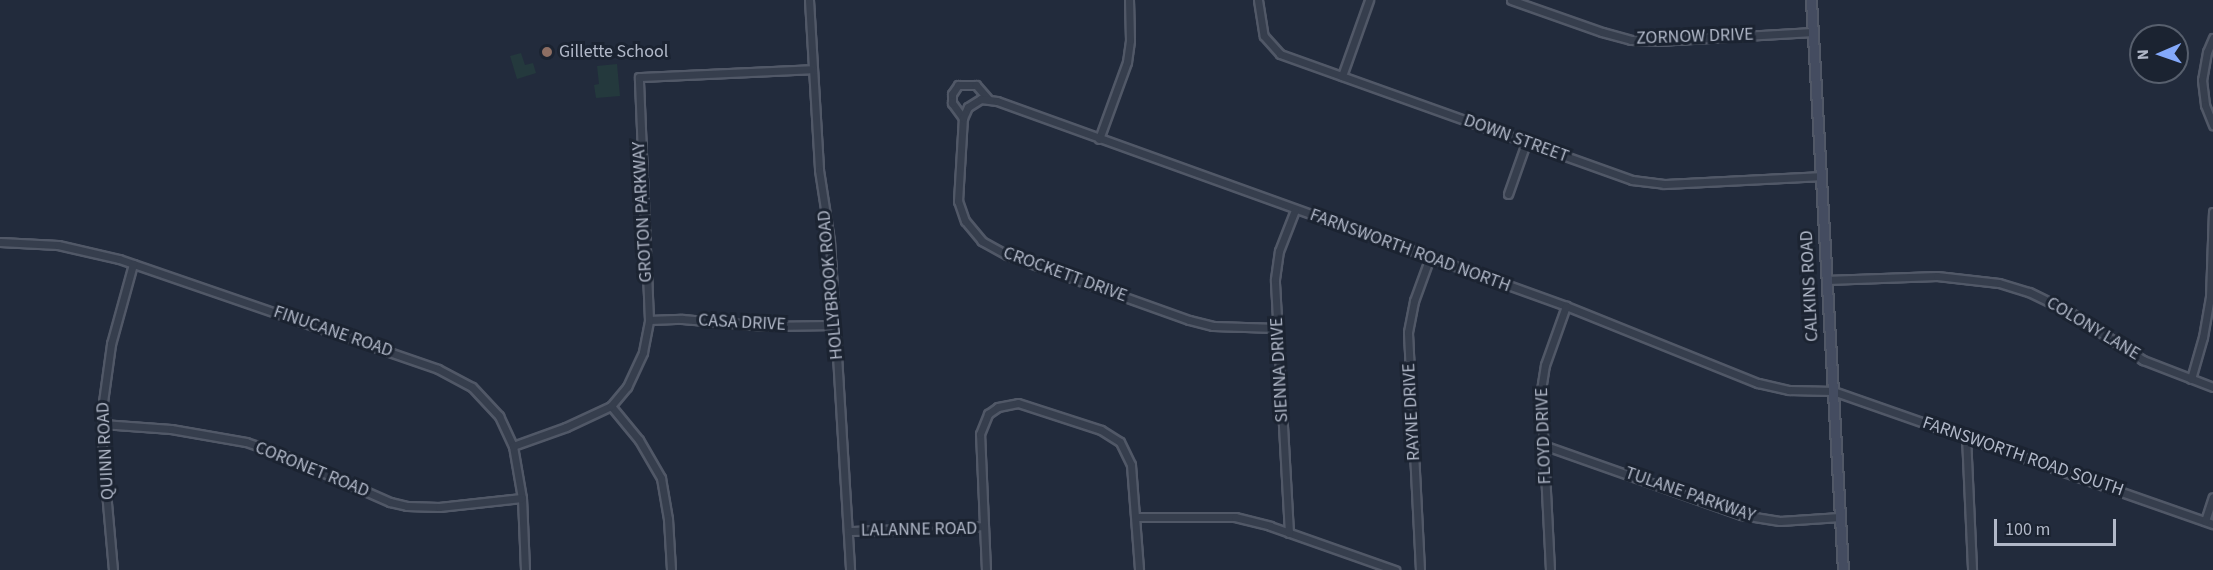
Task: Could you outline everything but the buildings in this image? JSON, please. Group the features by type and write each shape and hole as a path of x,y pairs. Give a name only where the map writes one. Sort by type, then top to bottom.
{"main road":[{"name":"CALKINS ROAD","path":"1811,0 1843,570"}],"street":[{"name":"HOLLYBROOK ROAD","path":"809,0 819,170 830,241 850,570"},
{"path":"1099,139 1127,62 1130,40 1129,0"},
{"name":"DOWN STREET","path":"1258,0 1262,29 1275,51 1632,180 1651,183 1820,176"},
{"path":"1342,76 1369,0"},
{"name":"ZORNOW DRIVE","path":"1511,0 1602,32 1630,39 1658,41 1813,32"},
{"path":"2213,38 2206,52 2202,80 2205,105 2213,125"},
{"name":"GROTON PARKWAY","path":"513,446 566,428 611,406 627,387 637,368 649,320 639,77 813,69"},
{"name":"CROCKETT DRIVE","path":"988,99 976,85 958,85 952,94 952,103 963,118 958,201 965,221 973,232 994,249 1201,324 1277,327"},
{"path":"963,118 971,103 988,99"},
{"name":"FARNSWORTH ROAD NORTH","path":"988,99 1566,306 1758,383 1789,390 1833,391"},
{"path":"1508,194 1526,143"},
{"name":"SIENNA DRIVE","path":"1289,533 1277,327 1277,259 1295,210"},
{"path":"2191,379 2203,337 2210,297 2213,212"},
{"name":"FINUCANE ROAD","path":"0,242 58,245 94,252 381,349 457,378 472,387 499,416 513,446 522,498 525,570"},
{"name":"RAYNE DRIVE","path":"1420,570 1408,332 1414,301 1430,257"},
{"name":"QUINN ROAD","path":"113,570 102,424 111,344 133,264"},
{"name":"COLONY LANE","path":"1827,280 1937,276 1999,283 2046,299 2068,311 2125,350 2213,387"},
{"name":"FLOYD DRIVE","path":"1550,570 1541,399 1544,373 1566,306"},
{"name":"CASA DRIVE","path":"649,320 702,320 766,326 835,325"},
{"name":"FARNSWORTH ROAD SOUTH","path":"1833,391 2213,524"},
{"path":"984,526 980,434 988,414 1008,403 1039,408 1101,430 1120,442 1131,465 1138,570"},
{"path":"611,406 639,440 661,478 667,509 671,570"},
{"name":"CORONET ROAD","path":"102,424 171,429 246,442 281,454 390,502 406,506 439,507 522,498"},
{"path":"1966,436 1972,570"},
{"name":"TULANE PARKWAY","path":"1543,445 1742,515 1780,521 1840,517"},
{"path":"2205,521 2213,497"},
{"path":"1136,517 1235,517 1395,570"},
{"name":"LALANNE ROAD","path":"849,531 984,526 986,570"}],"green space":[{"path":"521,53 525,65 533,63 536,73 517,79 510,56"},
{"path":"617,64 620,96 596,98 594,85 599,84 597,66"}],"place":[{"name":"Gillette School","path":"547,52"}]}
